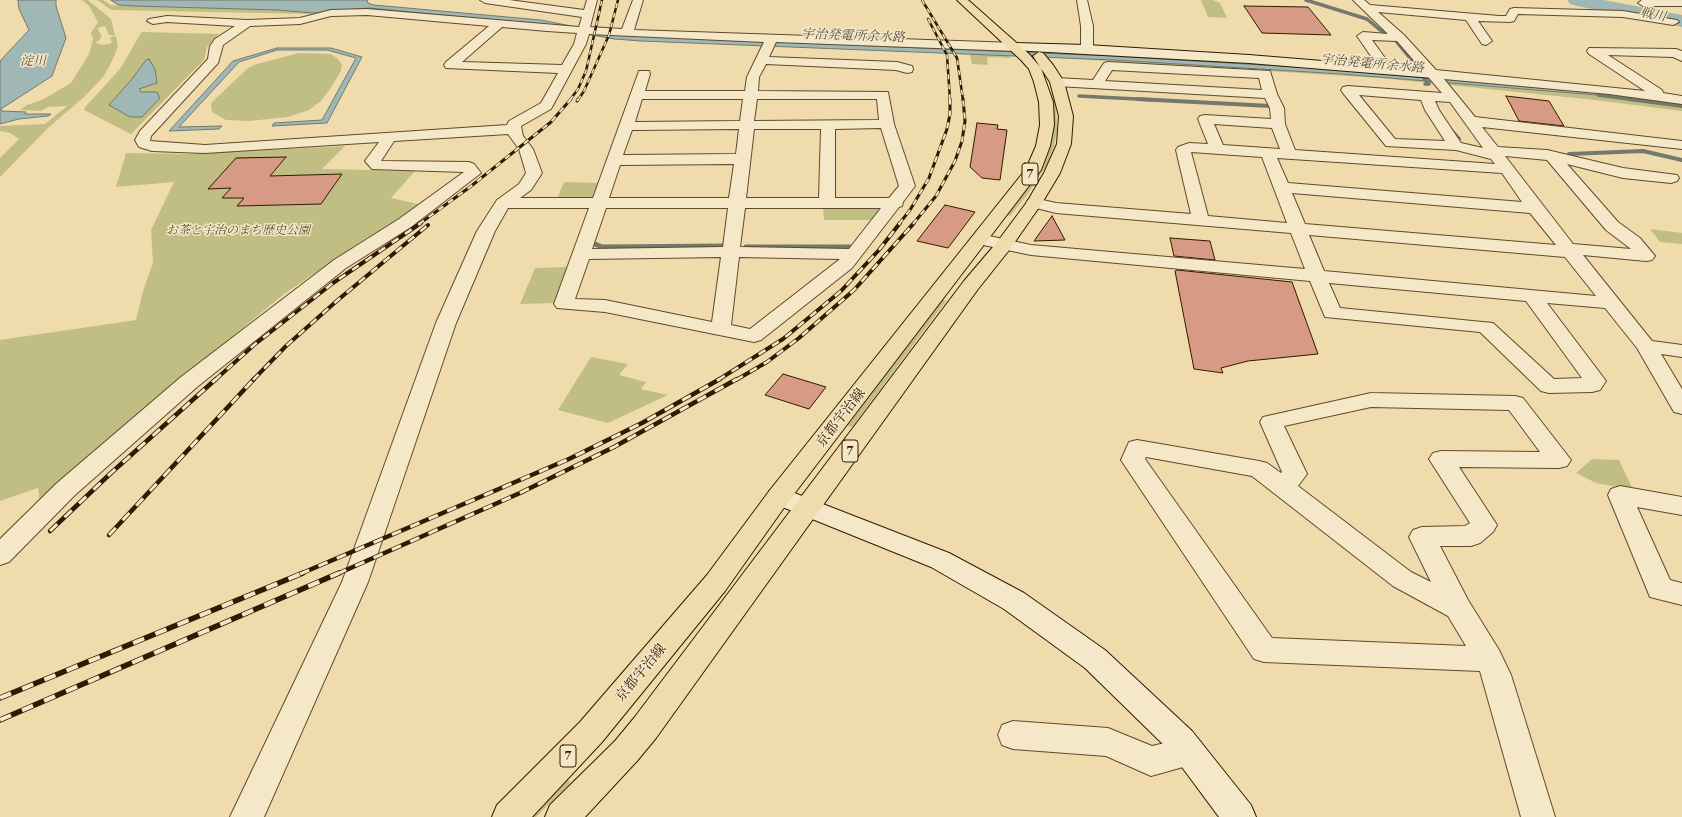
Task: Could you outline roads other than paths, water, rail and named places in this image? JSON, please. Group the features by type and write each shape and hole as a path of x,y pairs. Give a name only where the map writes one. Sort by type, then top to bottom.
{"main road":[{"name":"京都宇治線","path":"562,817 630,746 809,507 971,285 1004,245 1034,203 1052,173 1064,144 1066,116 1057,82 1049,68 962,0"},
{"name":"京都宇治線","path":"509,817 591,732 716,582 778,496 1033,170 1043,146 1047,125 1046,102 1041,82 1028,52 977,0"}],"street":[{"path":"485,0 588,14"},
{"path":"247,817 355,582 446,323 486,231 502,203 525,187 534,174 526,149 516,136 513,129 514,124 546,106 580,44 592,0"},
{"path":"635,37 635,6 638,0"},
{"path":"1082,0 1087,26 1087,49"},
{"path":"1358,0 1368,8 1395,38 1437,79 1454,98 1493,153 1535,208 1613,303 1646,346 1682,407"},
{"path":"1641,1 1682,3"},
{"path":"1641,1 1674,22"},
{"path":"1368,8 1510,19 1514,11 1623,14 1674,22"},
{"path":"154,21 168,19 247,23 300,21 344,11 429,16 499,24 584,30 635,37 767,47 1028,52 1087,49 1387,69 1437,79 1632,93 1682,100"},
{"path":"1405,12 1414,22"},
{"path":"1470,17 1486,41"},
{"path":"247,23 219,42 216,46 214,60 144,134 142,140 144,144 152,147 205,149 513,129"},
{"path":"499,24 450,65 566,69"},
{"path":"1387,69 1363,36 1395,38"},
{"path":"767,47 897,66 907,69"},
{"path":"721,328 753,77 767,47"},
{"path":"1657,93 1593,51 1676,53 1682,57"},
{"path":"1097,84 1108,66 1265,74 1270,94 1277,108 1278,124 1289,154"},
{"path":"637,95 883,95 887,124 907,186 896,203 846,264 754,336 721,328 605,306 564,304 644,74"},
{"path":"1057,82 1270,94"},
{"path":"1454,98 1348,90 1391,143 1456,146 1493,153 1552,156 1623,172 1670,178"},
{"path":"1632,93 1682,95"},
{"path":"1427,96 1432,110 1456,146"},
{"path":"1217,149 1205,119 1278,124"},
{"path":"1470,121 1682,145"},
{"path":"627,126 887,124"},
{"path":"827,203 828,125"},
{"path":"0,554 66,489 189,382 340,264 405,223 473,173 469,167 377,166 374,161 390,137"},
{"path":"1201,220 1183,150 1189,147 1506,169"},
{"path":"1268,153 1283,187 1332,313 1486,327 1549,386 1592,384 1595,381 1532,296"},
{"path":"1034,203 1056,208 1299,229 1646,256 1634,242 1612,226 1552,156"},
{"path":"614,160 743,159"},
{"path":"1283,187 1535,208"},
{"path":"502,203 896,203"},
{"path":"980,239 1031,250 1613,303"},
{"path":"582,254 731,252 854,254"},
{"path":"1646,346 1682,351"},
{"path":"1282,487 1295,474 1271,422 1371,400 1515,404 1559,460 1441,459 1484,525 1471,536 1422,537 1458,608 1489,659 1496,675 1538,817"},
{"path":"1458,608 1402,579 1259,469 1137,448 1133,460 1264,650 1489,659"},
{"path":"1682,506 1620,495 1660,589 1682,594"},
{"path":"778,496 940,560 1014,601 1095,659 1181,741 1239,817"},
{"path":"1013,735 1108,742 1152,761 1190,752"}],"water":[{"name":"淀川","path":"18,0 56,0 56,6 66,38 52,76 1,109 2,111 26,112 25,114 51,114 48,116 19,119 0,124 0,61 29,30 19,9"},
{"path":"111,0 367,0 368,3 374,5 541,20 616,35 1111,56 1313,68 1621,95 1682,104 1682,107 1658,102 1597,95 1341,74 1114,60 641,41 614,39 526,23 369,8 314,13 277,10 118,5"},
{"path":"277,48 331,48 362,57 327,123 272,126 274,123 322,120 356,58 327,50 277,50 239,62 179,127 222,126 219,129 169,131 233,61"},
{"path":"149,59 155,69 157,83 139,89 141,92 157,92 160,98 142,117 130,117 109,105 132,79 146,60"}],"waterway":[{"path":"1306,0 1367,19 1380,30 1392,36 1418,68"},
{"name":"戦川","path":"1577,0 1650,16 1682,21"},
{"name":"宇治発電所余水路","path":"1423,77 1429,84 1425,84"},
{"name":"宇治発電所余水路","path":"1598,95 1636,100"},
{"path":"1079,96 1156,100"},
{"path":"1137,99 1271,106"},
{"name":"宇治発電所余水路","path":"1629,99 1682,106"},
{"path":"1451,130 1459,139"},
{"path":"1569,154 1643,151 1682,160"},
{"path":"595,244 602,247 725,246"},
{"path":"746,247 850,247"}],"railway":[{"path":"570,100 578,89 586,71 602,0"},
{"path":"578,100 584,91 609,35 618,0"},
{"path":"922,0 957,58 963,100"},
{"path":"928,19 947,55 950,100"},
{"path":"419,224 470,187 551,122 571,99"},
{"path":"913,224 936,196 955,161 962,141 965,121 963,99"},
{"path":"899,224 910,210 929,178 947,129 950,114 950,100"},
{"path":"215,380 254,345 333,283 421,223"},
{"path":"718,380 783,339 841,291 879,250 900,223"},
{"path":"736,380 767,362 799,338 854,290 914,223"},
{"path":"253,380 286,346 339,299 428,225"},
{"path":"50,531 111,473 216,379"},
{"path":"109,535 254,379"},
{"path":"300,574 569,459 642,423 720,379"},
{"path":"337,574 520,493 614,447 737,379"},
{"path":"0,698 303,573"},
{"path":"0,720 339,573"}],"park label":[{"name":"お茶と宇治のまち歴史公園","path":"238,231"}]}
